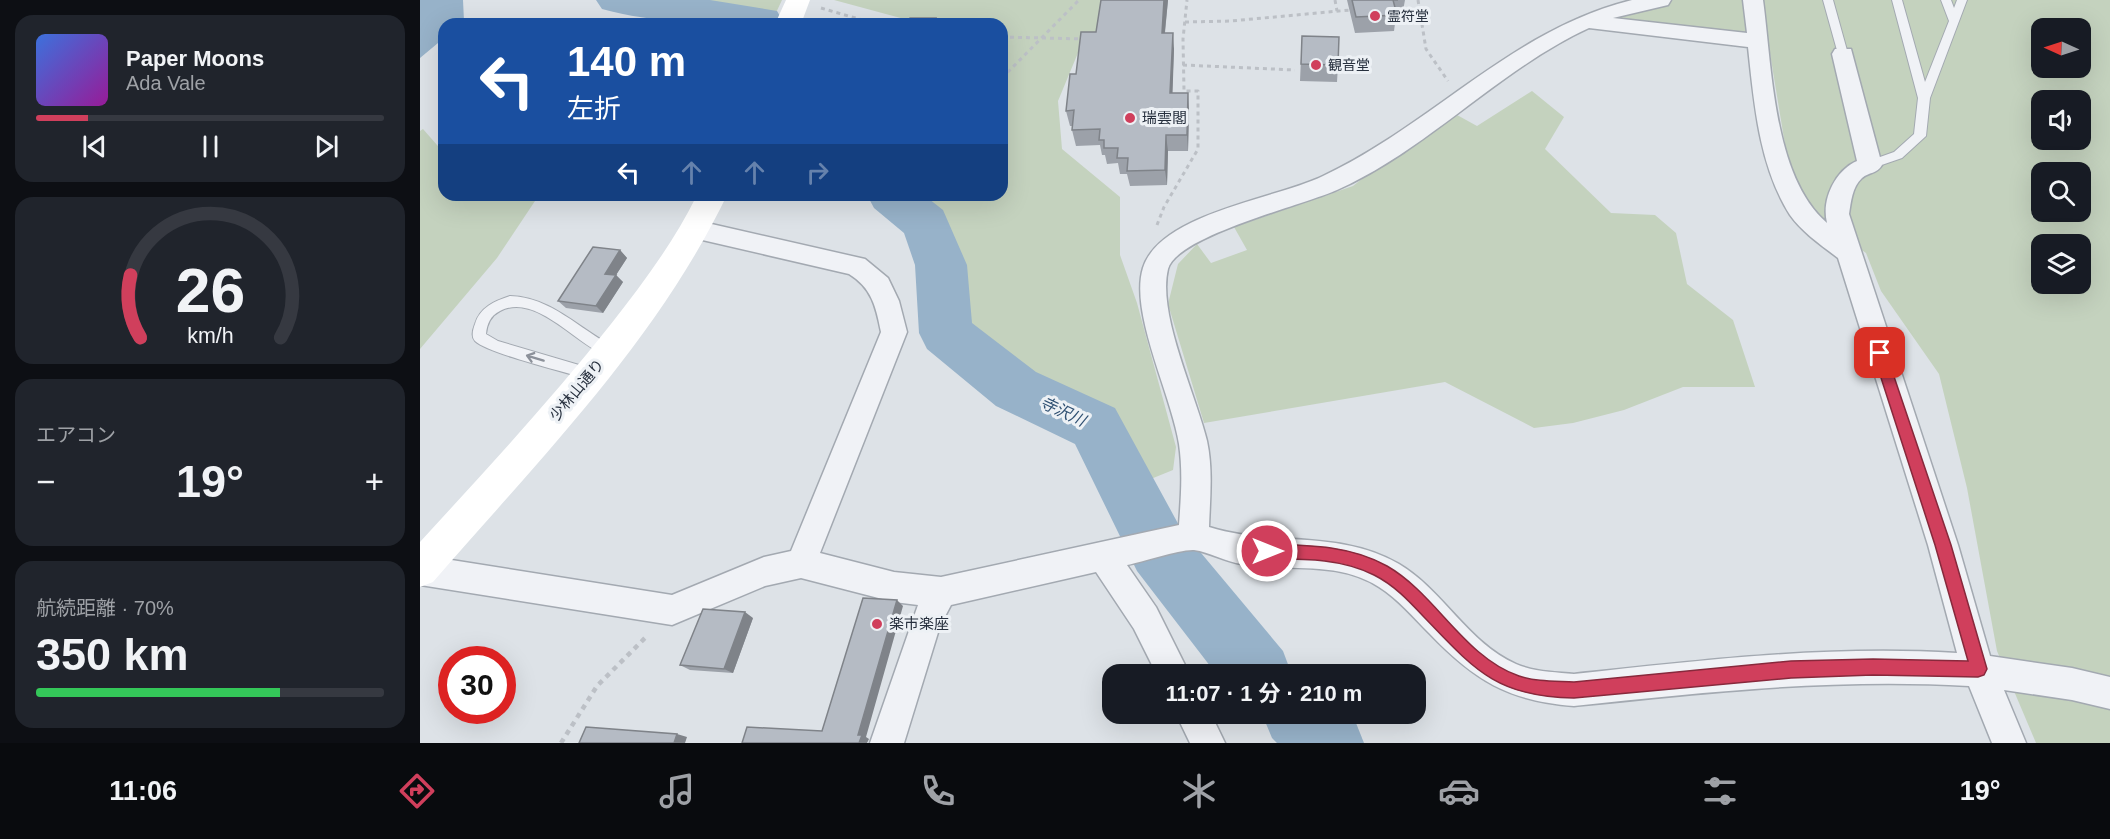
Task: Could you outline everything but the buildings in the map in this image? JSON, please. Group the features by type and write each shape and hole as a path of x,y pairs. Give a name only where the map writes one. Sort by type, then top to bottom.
{"street":[{"path":"1186,537 1197,478 1193,442 1155,309 1152,288 1155,269 1164,253 1181,239 1314,191 1356,172 1462,97 1566,31 1594,17 1661,0"},
{"path":"1753,0 1777,163 1799,208 1818,230 1847,251"},
{"path":"793,18 805,3"},
{"path":"1566,31 1585,25 1611,23 1759,41"},
{"path":"1843,54 1870,165 1854,171 1841,191 1837,213 1847,251 1943,545 1978,669 2009,743"},
{"name":"少林山通り","path":"420,570 600,362 657,288 709,201"},
{"path":"694,229 856,266 873,274 886,297 894,332 801,563"},
{"path":"420,570 672,610 764,572 801,563 894,587 941,592 1186,537 1242,550 1318,552 1351,559 1380,570 1408,590 1474,657 1494,672 1517,683 1543,689 1574,690 1791,670 1873,667 1978,669 2090,687 2110,693"},
{"path":"1114,553 1168,664"},
{"path":"887,743 926,622 941,592"},
{"path":"1199,724 1208,743"}],"lane":[{"path":"1828,0 1843,54"},
{"path":"1897,0 1924,98"},
{"path":"1946,0 1953,20"},
{"path":"1870,165 1898,155 1920,136 1924,98 1962,0"},
{"path":"523,300 537,304 593,344 600,362 494,345 479,337 480,323 488,312 498,305 523,300"}],"path":[{"path":"1008,72 1079,0"},
{"path":"1155,269 1152,237 1164,207 1198,149 1198,91 1184,91 1183,39 1187,0"},
{"path":"1335,0 1337,11"},
{"path":"1418,0 1426,49 1454,91 1462,97"},
{"path":"805,3 856,18"},
{"path":"1185,22 1231,21 1350,10"},
{"path":"1008,37 1090,39"},
{"path":"1173,39 1183,39"},
{"path":"1183,65 1295,70"},
{"path":"561,743 597,686 672,610"}],"green space":[{"path":"667,0 782,0 774,17"},
{"path":"834,0 1108,0 1103,34 1080,48 1058,101 1062,149 1120,197 1120,255 1137,303 1176,447 1173,470 1136,485 1112,425 1100,415 1028,379 976,346 964,326 955,275 953,245 905,201 1008,201 1008,18 901,18"},
{"path":"1673,0 2110,0 2110,743 2036,743 1997,651 1967,488 1939,374 1881,291 1866,253 1825,225 1807,205 1788,163 1767,35 1610,18"},
{"path":"1532,91 1564,117 1545,149 1611,213 1655,215 1676,233 1687,284 1733,320 1755,387 1683,387 1624,410 1573,423 1534,428 1445,382 1204,423 1168,304 1178,264 1197,244 1211,263 1247,250 1234,227 1353,186 1448,110 1477,126"},
{"path":"423,129 438,146 438,201 535,201 497,258 420,349 420,131"}],"water":[{"path":"420,0 463,0 464,18 438,18 438,43 420,58"}],"waterway":[{"name":"寺沢川","path":"617,0 741,18"},
{"name":"寺沢川","path":"898,201 925,223 941,265 946,333 1016,389 1095,426 1159,550 1250,664"},
{"name":"寺沢川","path":"1307,724 1329,743"}],"place":[{"name":"霊符堂","path":"1375,16"},
{"name":"観音堂","path":"1316,65"},
{"name":"瑞雲閣","path":"1130,118"},
{"name":"楽市楽座","path":"877,624"}],"route":[{"path":"1267,551 1318,552 1351,559 1380,570 1408,590 1474,657 1494,672 1517,683 1543,689 1574,690 1791,670 1873,667 1978,669 1943,545 1880,353"}]}
